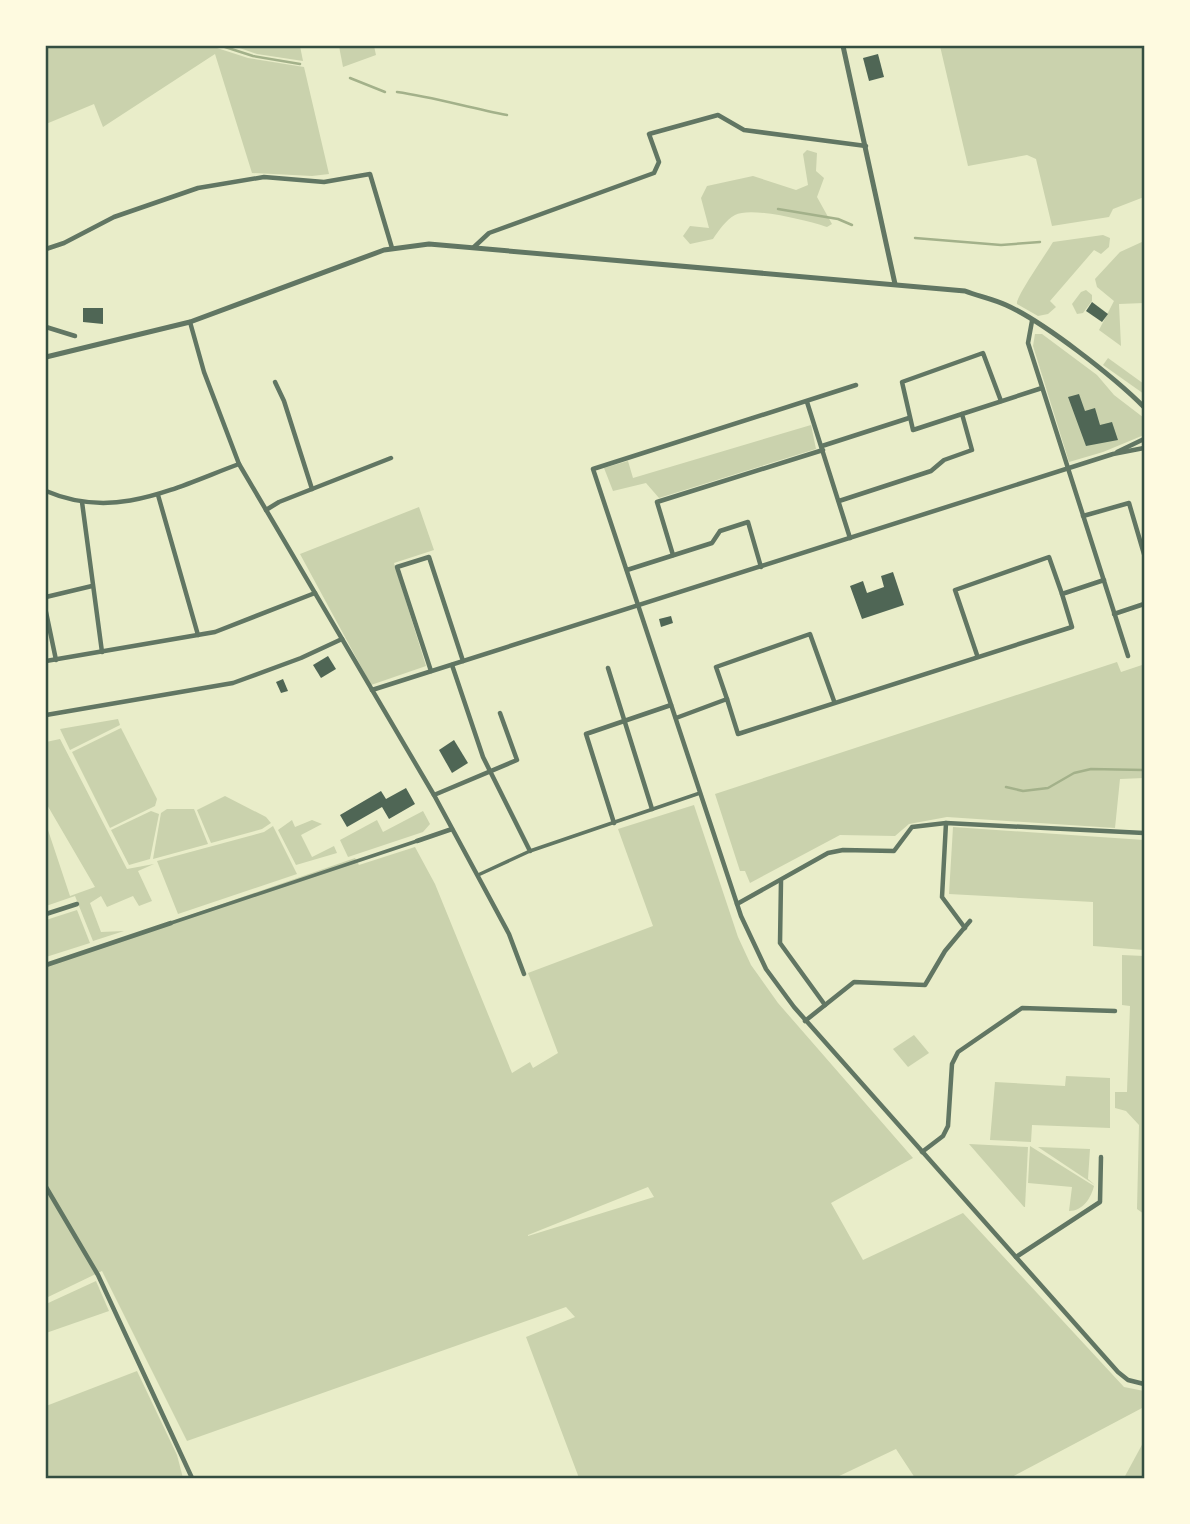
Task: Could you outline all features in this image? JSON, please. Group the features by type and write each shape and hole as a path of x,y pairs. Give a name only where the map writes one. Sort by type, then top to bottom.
{"street":[{"path":"843,46 895,284"},
{"path":"474,247 489,233 654,173 659,162 649,134 667,127 718,115 744,131 866,146"},
{"path":"46,249 64,243 114,217 198,188 255,177 324,182 370,174 392,248"},
{"path":"46,357 190,322 392,248 419,244 965,291 1006,305 1032,321 1131,394 1144,407"},
{"path":"1032,321 1028,343 1128,656"},
{"path":"190,322 204,372 239,464 434,795 509,934 524,974"},
{"path":"46,327 75,337"},
{"path":"1001,401 983,353 902,382 913,430 1042,388"},
{"path":"275,382 284,401 312,489"},
{"path":"856,385 593,469 737,904 766,969 806,1021 1118,1372 1128,1380 1144,1384"},
{"path":"1131,394 1144,400"},
{"path":"807,402 850,538"},
{"path":"839,501 931,471 944,460 972,450 962,414"},
{"path":"673,555 657,502 909,418"},
{"path":"1114,454 1144,439"},
{"path":"372,690 1114,454 1144,449"},
{"path":"266,510 391,458"},
{"path":"46,491 82,502 120,505 158,495 239,464"},
{"path":"158,495 198,635"},
{"path":"82,502 102,652"},
{"path":"1083,516 1129,503 1144,554"},
{"path":"627,570 712,543 720,531 748,522 761,567"},
{"path":"432,671 397,567 429,557 463,661"},
{"path":"834,701 810,634 716,667 738,734 977,655 1072,627 1049,557 955,590 977,655"},
{"path":"1062,594 1104,580"},
{"path":"46,597 92,586"},
{"path":"46,661 228,629 315,593"},
{"path":"1114,614 1144,604"},
{"path":"46,612 56,660"},
{"path":"46,715 233,683 301,658 342,639"},
{"path":"452,664 483,757 530,851"},
{"path":"608,668 652,809"},
{"path":"676,718 727,699"},
{"path":"614,823 586,734 671,705"},
{"path":"434,795 517,760 500,713"},
{"path":"478,875 530,851 700,793"},
{"path":"737,904 828,853 843,850 894,851 912,827 946,823 1144,833"},
{"path":"946,823 942,897 965,928"},
{"path":"46,964 452,829"},
{"path":"781,880 780,943 825,1005"},
{"path":"46,914 77,904"},
{"path":"806,1021 855,982 925,985 945,951 971,921"},
{"path":"922,1152 943,1136 948,1126 952,1065 958,1052 1022,1008 1115,1011"},
{"path":"1016,1257 1100,1202 1101,1157"},
{"path":"46,1187 99,1275 192,1479"}],"green space":[{"path":"46,46 217,48 248,58 304,67 329,174 312,176 252,173 215,54 103,127 94,104 46,124"},
{"path":"234,46 300,46 303,61 257,54"},
{"path":"339,46 374,46 376,55 343,67"},
{"path":"940,46 1144,46 1144,197 1113,209 1109,217 1052,226 1036,159 1027,155 968,166"},
{"path":"807,150 817,153 816,171 824,178 817,197 832,224 827,227 780,215 754,212 735,215 713,239 690,244 683,236 690,226 709,228 701,198 707,186 753,176 796,190 808,185 803,154"},
{"path":"1103,235 1110,238 1109,247 1101,254 1094,250 1050,301 1056,307 1048,314 1038,316 1017,304 1053,242"},
{"path":"1144,241 1144,303 1119,304 1121,346 1099,330 1114,301 1097,287 1095,279 1120,252"},
{"path":"1086,290 1092,295 1092,301 1083,313 1077,314 1072,304 1081,292"},
{"path":"1035,334 1042,334 1097,375 1114,395 1144,418 1144,435 1103,452 1069,462 1033,346"},
{"path":"1108,358 1144,384 1144,394 1103,365"},
{"path":"811,425 816,449 659,498 646,483 613,491 604,468 628,461 633,478"},
{"path":"419,507 434,550 394,563 426,666 371,685 300,554"},
{"path":"1117,662 1121,672 1142,665 1144,778 1120,779 1115,828 947,817 909,824 895,836 840,835 750,883 745,871 740,871 715,794"},
{"path":"118,719 120,725 70,750 60,729"},
{"path":"121,728 157,799 155,806 110,828 72,752"},
{"path":"60,739 127,869 154,864 138,871 152,901 139,906 133,896 107,907 101,896 90,903 101,932 124,931 93,941 75,896 46,906 46,824 70,896 95,887 46,803 46,742"},
{"path":"225,796 266,817 271,823 262,829 211,843 197,810"},
{"path":"694,805 738,937 751,965 778,1003 913,1158 831,1203 863,1260 963,1213 1124,1387 1144,1391 1144,1407 1010,1478 915,1478 896,1449 835,1478 579,1478 526,1337 575,1317 566,1307 187,1441 102,1271 46,1298 46,965 355,858 359,865 415,847 435,884 512,1073 530,1062 533,1068 558,1053 528,973 653,926 618,829","holes":["648,1187 654,1197 528,1236"]},
{"path":"167,809 194,809 208,844 153,859 161,813"},
{"path":"151,811 159,814 150,859 129,865 111,830"},
{"path":"423,811 430,824 423,832 348,857 340,840 377,820 383,832"},
{"path":"292,820 295,827 312,820 322,824 301,835 312,857 334,846 337,853 296,865 278,830"},
{"path":"273,826 297,874 178,914 157,861 264,832"},
{"path":"953,827 1144,840 1144,950 1093,946 1093,902 949,894"},
{"path":"77,910 90,943 46,957 46,920"},
{"path":"1122,955 1144,956 1144,1214 1137,1209 1139,1125 1126,1111 1115,1108 1115,1092 1127,1092 1130,1006 1122,1005"},
{"path":"914,1035 929,1053 908,1067 893,1049"},
{"path":"1066,1076 1110,1078 1110,1128 1032,1125 1031,1142 990,1140 995,1082 1065,1086"},
{"path":"969,1144 1028,1147 1025,1207 1024,1207"},
{"path":"1030,1146 1094,1186 1082,1206 1069,1211 1072,1187 1028,1183"},
{"path":"1038,1147 1090,1149 1088,1179 1095,1185"},
{"path":"96,1281 109,1311 46,1333 46,1304"},
{"path":"137,1371 177,1455 183,1478 46,1478 46,1406"},
{"path":"1144,1441 1144,1478 1124,1478"}],"building":[{"path":"878,54 884,77 869,81 863,58"},
{"path":"1092,302 1108,314 1102,322 1086,311"},
{"path":"83,308 103,308 103,324 83,322"},
{"path":"1079,394 1085,411 1095,408 1100,425 1112,422 1118,440 1086,446 1068,397"},
{"path":"893,572 904,605 862,619 850,586 863,581 867,593 884,587 881,576"},
{"path":"671,616 673,623 661,627 659,619"},
{"path":"328,656 336,669 321,678 313,665"},
{"path":"283,679 288,691 281,693 276,682"},
{"path":"454,740 468,763 452,773 439,750"},
{"path":"406,788 415,804 389,819 382,807 347,827 340,815 381,791 386,799"}],"waterway":[{"path":"222,46 253,56 300,64"},
{"path":"350,78 385,92"},
{"path":"397,92 507,115"},
{"path":"778,209 838,219 852,225"},
{"path":"915,238 1001,245 1040,242"},
{"path":"1006,787 1023,791 1048,788 1074,773 1091,769 1144,770"}]}
